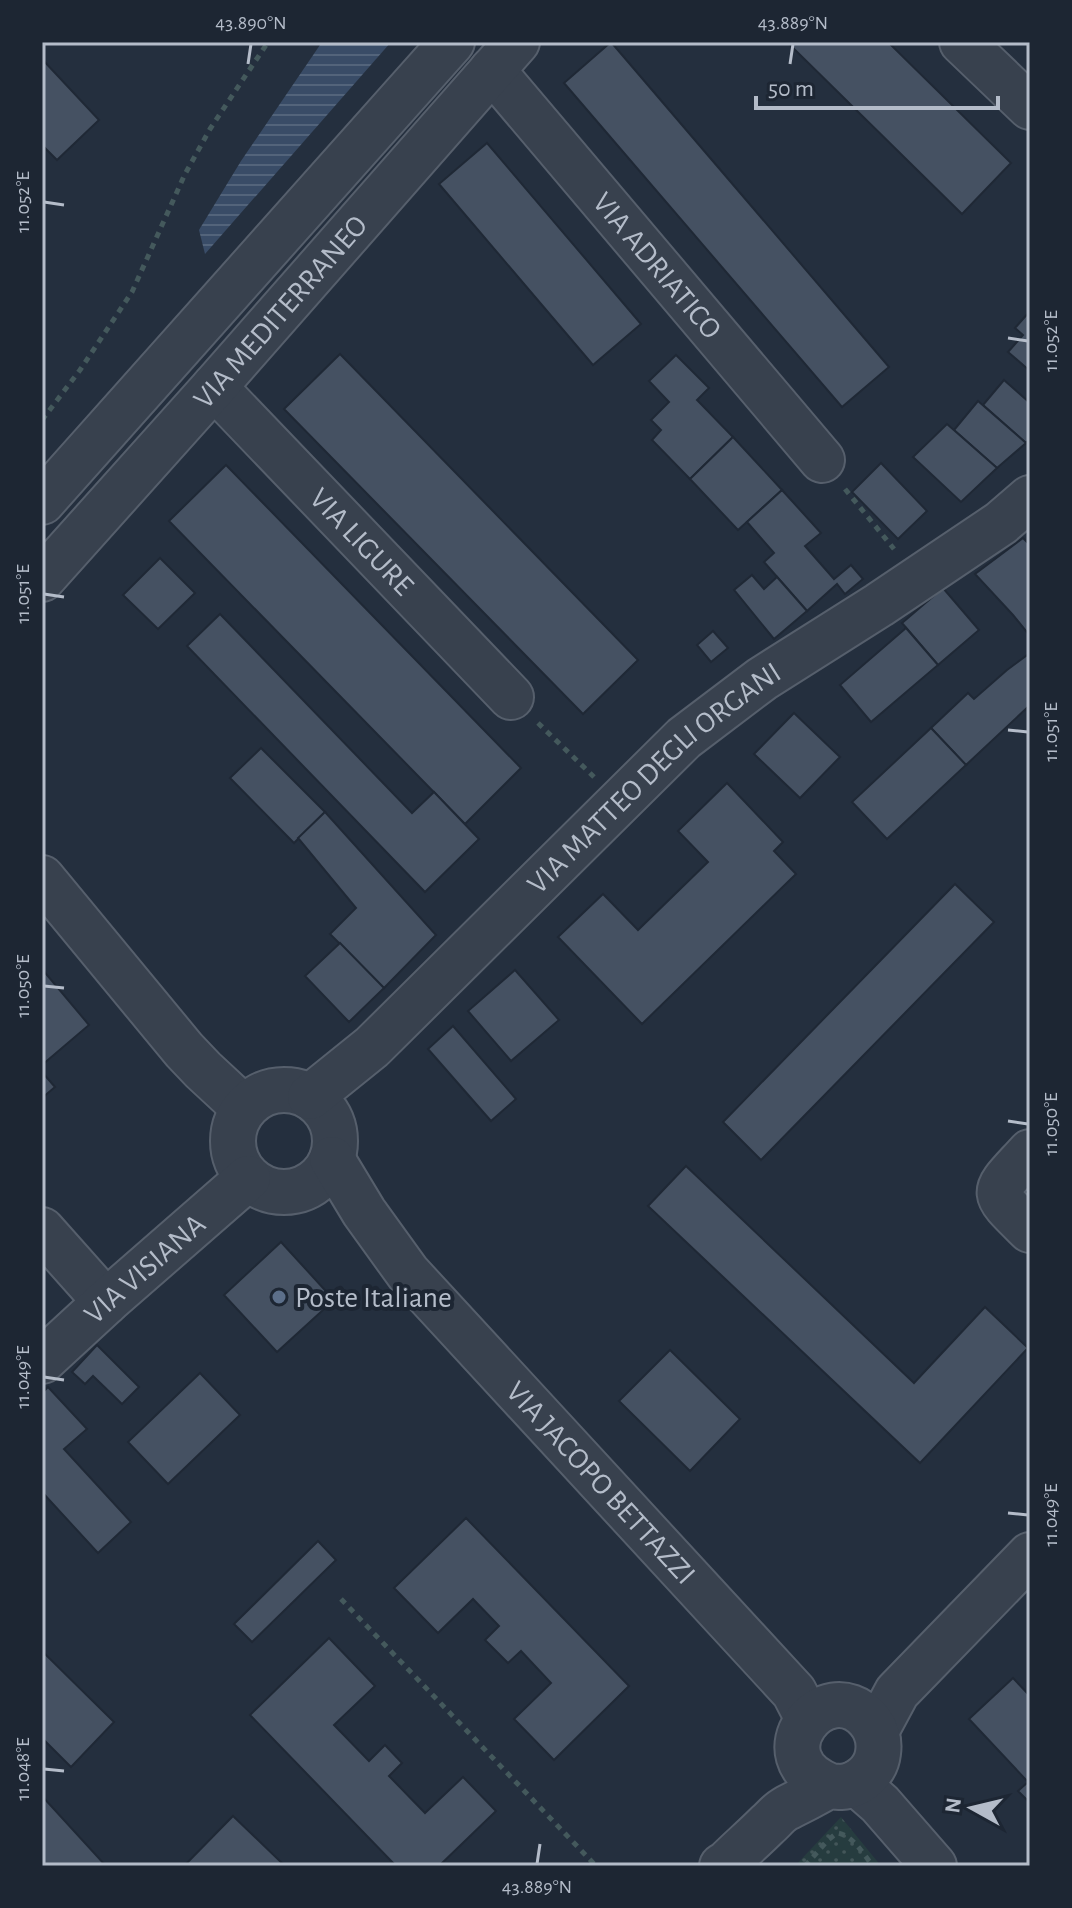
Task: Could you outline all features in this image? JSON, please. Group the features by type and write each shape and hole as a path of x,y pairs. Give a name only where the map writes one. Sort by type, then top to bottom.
{"street":[{"name":"VIA MEDITERRANEO","path":"42,502 452,42"},
{"path":"962,42 1030,107"},
{"name":"VIA MEDITERRANEO","path":"42,579 504,56"},
{"name":"VIA ADRIATICO","path":"504,56 822,460"},
{"name":"VIA LIGURE","path":"214,387 511,697"},
{"name":"VIA MATTEO DEGLI ORGANI","path":"310,1097 372,1047 684,738 762,679 1001,523 1030,498"},
{"path":"42,878 184,1050 244,1108"},
{"path":"297,1091 310,1097 330,1117 334,1131 335,1145 320,1173 292,1192 261,1188 239,1166 234,1152 236,1122 244,1108 268,1092 297,1091"},
{"path":"1030,1152 1001,1184 998,1192 1000,1201 1030,1230"},
{"name":"VIA JACOPO BETTAZZI","path":"320,1173 346,1234 408,1273 839,1746 934,1866"},
{"name":"VIA VISIANA","path":"42,1361 248,1178"},
{"path":"42,1230 106,1302"},
{"path":"722,1866 783,1810 839,1746 897,1692 1030,1555"}],"path":[{"path":"42,420 87,361 132,292 185,174 210,129 268,42"},
{"path":"822,460 918,578"},
{"path":"511,697 619,801"},
{"path":"341,1599 596,1866"},
{"path":"805,1866 837,1833 851,1840 873,1866"}],"green space":[{"path":"841,1817 881,1866 795,1866"}],"water":[{"path":"322,42 391,42 205,254 199,230 241,161"}],"building":[{"path":"611,42 889,367 842,407 564,83"},
{"path":"787,42 888,42 1011,163 962,214"},
{"path":"42,59 99,120 57,160 42,145"},
{"path":"487,143 641,324 593,365 439,184"},
{"path":"1030,311 1030,371 1008,352 1023,335 1015,328"},
{"path":"340,354 638,660 583,714 284,409"},
{"path":"676,355 709,388 697,400 733,437 690,479 652,440 661,430 651,420 669,402 649,381"},
{"path":"1004,380 1030,403 1030,438 1026,443 983,405"},
{"path":"978,401 1026,443 997,468 954,430"},
{"path":"947,424 997,468 961,502 913,457"},
{"path":"733,437 782,490 738,530 690,479"},
{"path":"881,463 927,511 898,539 852,492"},
{"path":"226,465 521,768 465,824 169,521"},
{"path":"782,490 821,533 805,546 834,579 851,565 863,579 845,594 837,584 807,611 764,562 774,553 747,522"},
{"path":"1023,538 1030,545 1030,636 975,574"},
{"path":"160,558 195,593 158,629 123,595"},
{"path":"752,575 764,589 777,577 807,611 774,639 734,590"},
{"path":"943,588 979,630 938,665 902,623"},
{"path":"220,614 412,813 434,792 479,839 425,892 187,646"},
{"path":"906,628 938,665 871,722 840,685"},
{"path":"713,631 728,648 711,662 697,645"},
{"path":"1030,653 1030,705 966,765 931,728 968,693 974,699"},
{"path":"794,713 840,757 800,798 754,754"},
{"path":"931,728 966,765 887,839 852,802"},
{"path":"261,748 325,812 294,843 230,778"},
{"path":"727,783 783,842 774,851 796,874 642,1024 558,937 603,894 638,930 708,862 678,831"},
{"path":"325,812 436,935 384,988 330,934 356,908 298,838"},
{"path":"955,884 994,922 761,1160 723,1122"},
{"path":"340,943 384,988 349,1022 305,976"},
{"path":"42,969 89,1025 42,1065"},
{"path":"515,970 559,1020 511,1061 468,1011"},
{"path":"453,1026 516,1099 491,1121 428,1049"},
{"path":"42,1072 55,1087 42,1098"},
{"path":"686,1166 914,1383 985,1307 1028,1348 920,1463 648,1206"},
{"name":"Poste Italiane","path":"281,1242 334,1300 277,1352 224,1295"},
{"path":"97,1345 139,1387 122,1404 93,1376 85,1384 72,1372"},
{"path":"670,1350 740,1419 690,1471 619,1401"},
{"path":"200,1373 240,1415 168,1484 128,1442"},
{"path":"48,1387 87,1429 64,1449 131,1522 98,1553 42,1492 42,1393"},
{"path":"466,1518 629,1686 554,1760 514,1719 551,1683 521,1651 508,1663 485,1640 499,1626 473,1599 438,1633 394,1588"},
{"path":"318,1541 336,1560 252,1642 234,1624"},
{"path":"329,1638 375,1686 334,1725 369,1761 385,1745 402,1763 389,1776 425,1813 463,1777 496,1811 439,1866 396,1866 250,1715"},
{"path":"42,1651 114,1722 71,1767 42,1738"},
{"path":"1013,1678 1030,1696 1030,1803 1018,1791 1028,1782 969,1719"},
{"path":"42,1796 106,1866 42,1866"},
{"path":"233,1816 285,1866 184,1866"}],"place":[{"name":"Poste Italiane","path":"279,1297"}]}
